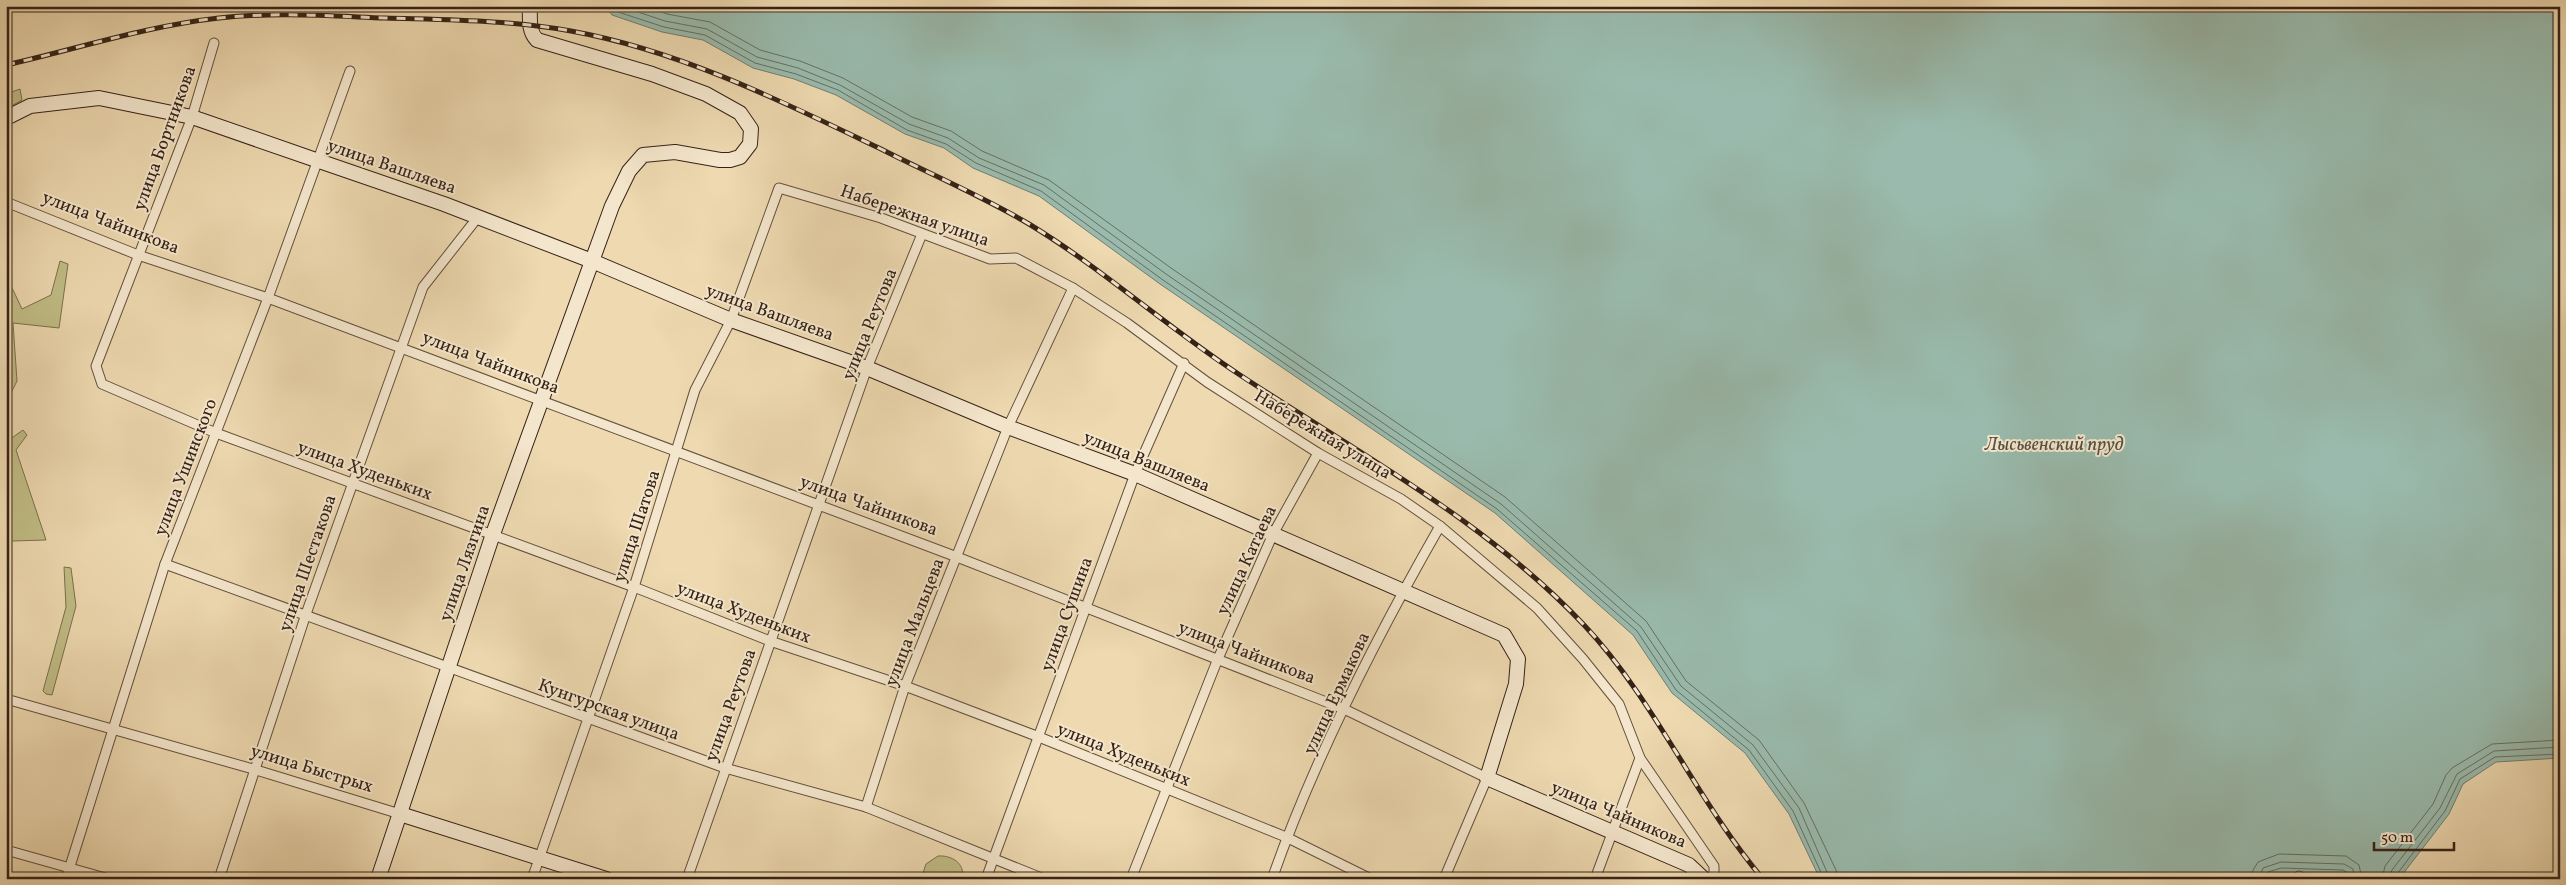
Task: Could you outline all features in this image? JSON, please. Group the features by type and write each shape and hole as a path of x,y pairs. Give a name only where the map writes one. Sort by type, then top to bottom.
{"street":[{"name":"улица Лязгина","path":"378,879 493,534 612,206 629,171 643,155 675,152 730,160 740,157 750,144 751,129 740,114 706,94 652,74 537,40 533,36 530,26 530,6"},
{"name":"улица Бортникова","path":"102,384 96,366 192,117 214,43"},
{"name":"улица Ушинского","path":"66,879 111,730 165,564 268,298 316,160 350,71"},
{"name":"улица Вашляева","path":"6,118 30,106 98,98 192,117 478,217 592,261 732,320 867,368 1008,427 1134,474 1504,635 1518,659 1516,684 1488,778"},
{"name":"Набережная улица","path":"779,188 881,218 990,259 1016,258 1073,288 1184,364 1207,382 1318,453 1401,499 1440,526 1537,608 1583,659 1619,704 1640,758 1714,866 1714,879"},
{"name":"улица Шатова","path":"532,879 634,586 677,453 695,390 732,320 779,188"},
{"name":"улица Чайникова","path":"6,202 138,255 268,298 956,557 1217,662 1344,709 1488,778 1689,865 1704,879"},
{"name":"улица Шестакова","path":"219,879 253,769 306,614 423,287 478,217"},
{"name":"улица Реутова","path":"687,879 867,368 922,234"},
{"name":"улица Мальцева","path":"866,806 906,686 956,557 1008,427 1073,288"},
{"name":"улица Сушина","path":"986,879 1134,474 1184,364"},
{"name":"улица Худеньких","path":"102,384 216,433 634,586 770,641 906,686 1039,737 1286,837 1371,879"},
{"name":"улица Катаева","path":"1131,879 1217,662 1272,534 1318,453"},
{"name":"улица Ермакова","path":"1272,879 1286,837 1344,709 1402,592 1440,526"},
{"name":"Кунгурская улица","path":"165,564 306,614 448,669 588,717 725,768 866,806 1044,879"},
{"name":"улица Быстрых","path":"6,699 253,769 606,879"},
{"path":"1595,879 1640,758"},
{"path":"1444,879 1488,778"},
{"path":"6,850 69,866 109,879"}],"shaded area":[{"path":"20,89 22,100 6,109 6,94"},
{"path":"60,261 68,264 59,328 13,323 17,381 6,403 6,275 22,309 51,295"},
{"path":"23,430 27,435 16,450 46,540 12,541 6,536 6,442"},
{"path":"64,567 71,568 76,606 52,695 46,694 43,691 66,607"},
{"path":"938,856 948,857 960,864 963,873 962,879 921,879 926,864"}],"water":[{"name":"Лысьвенский пруд","path":"605,6 2560,6 2560,758 2496,762 2463,784 2449,814 2399,879 2343,879 2343,875 2281,873 2264,879 1820,879 1789,814 1745,753 1672,693 1633,635 1495,513 1160,284 1039,196 973,168 944,148 905,134 836,95 794,79 753,68 703,40 662,32 612,15"}],"railway":[{"path":"6,65 165,26 240,16 302,15 478,21 548,27 612,40 652,51 691,64 806,113 1029,224 1083,260 1213,357 1420,490 1506,553 1584,625 1609,654 1654,717 1717,817 1763,879"}]}
